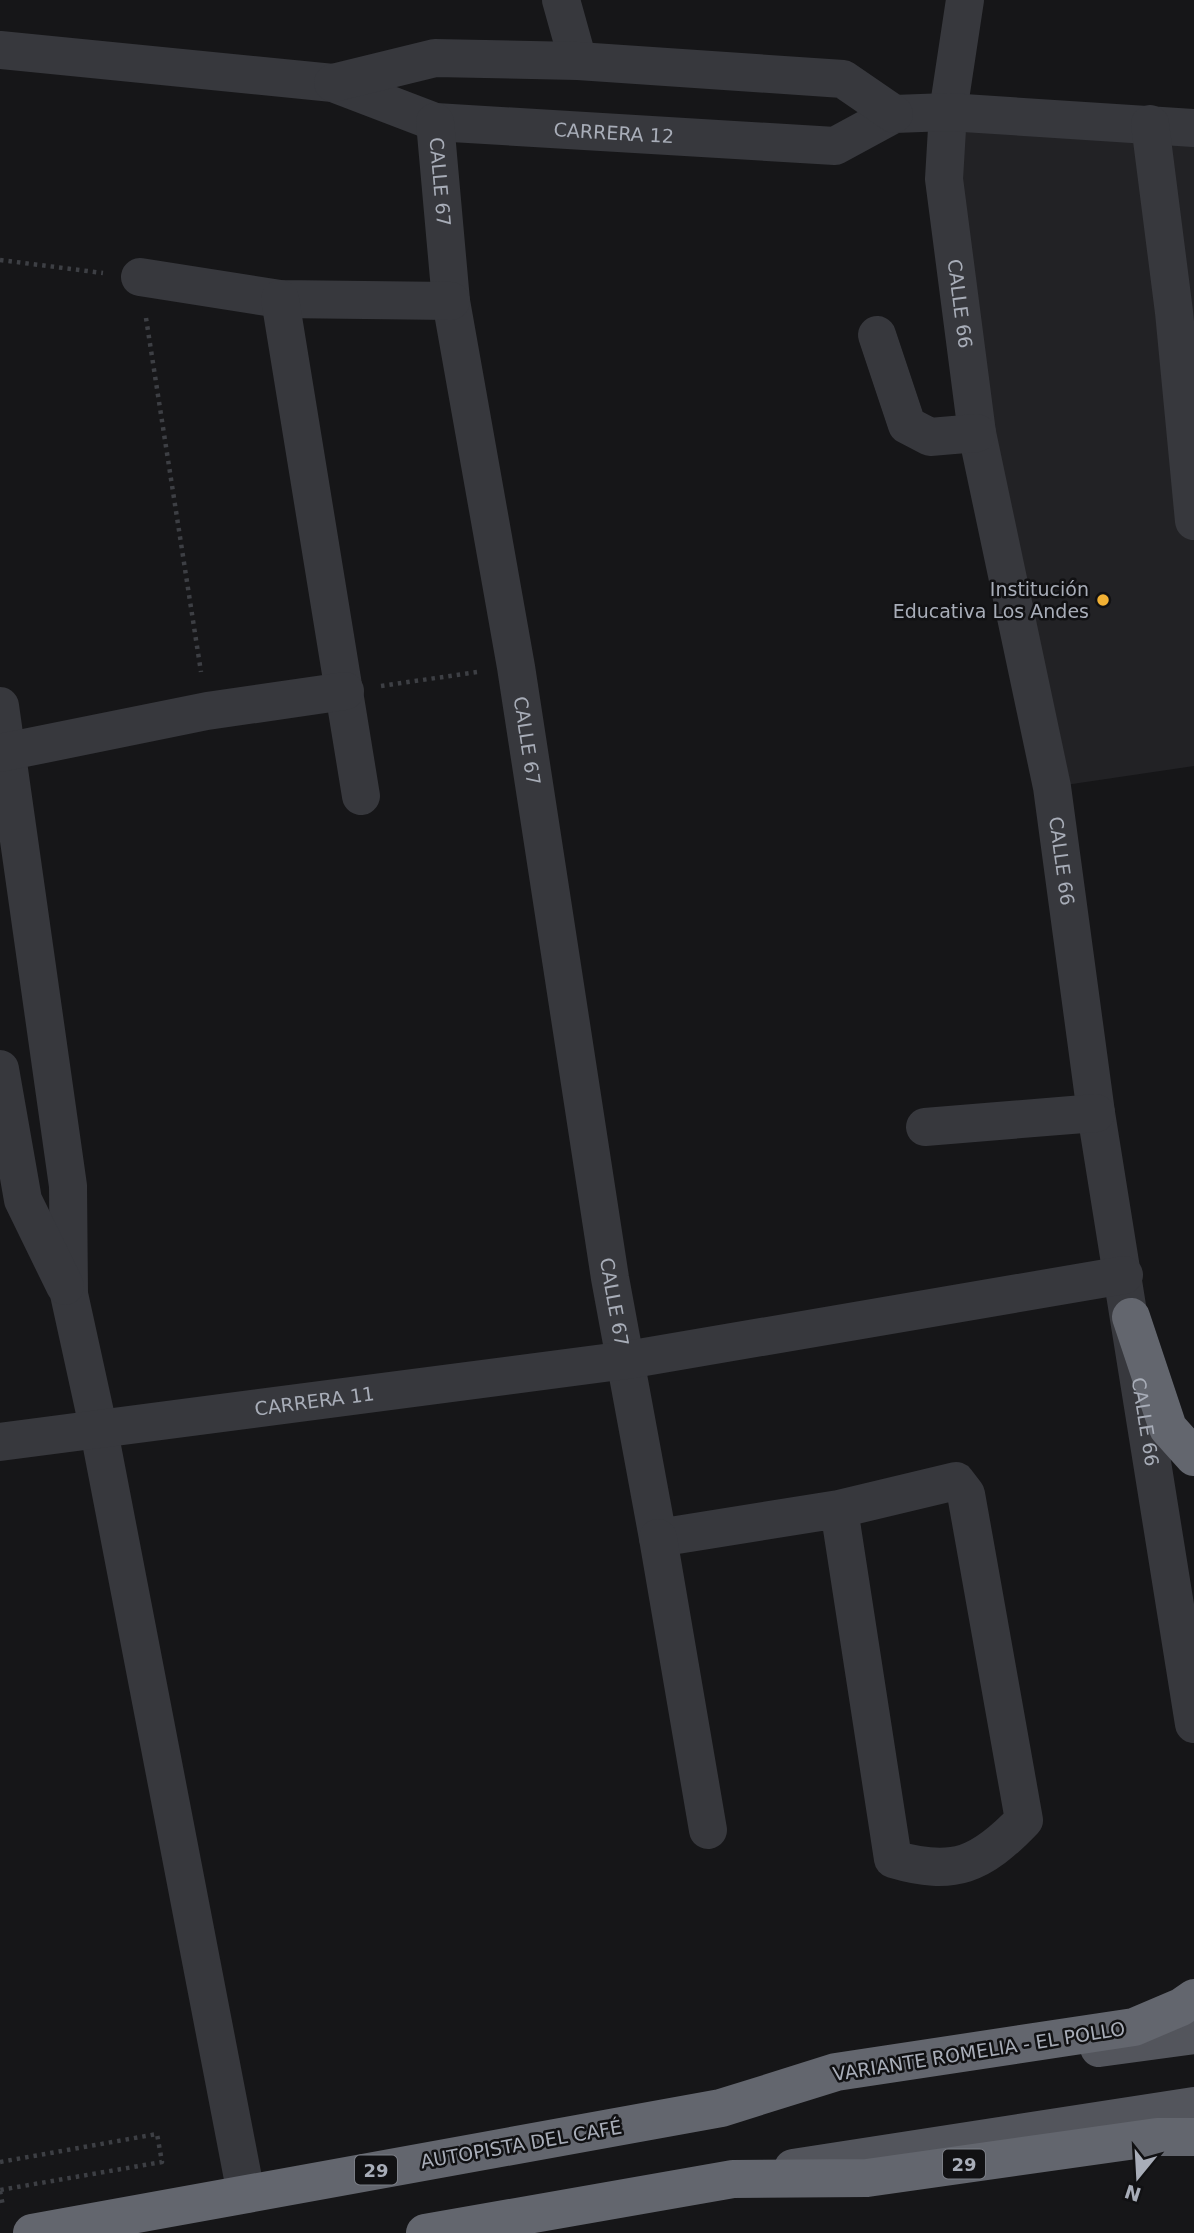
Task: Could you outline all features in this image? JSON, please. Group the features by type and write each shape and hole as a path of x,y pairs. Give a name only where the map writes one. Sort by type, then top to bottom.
{"highway":[{"path":"1131,1317 1168,1428 1194,1457"},
{"name":"VARIANTE ROMELIA - EL POLLO","path":"720,2108 835,2072 1134,2027 1181,2007 1194,1998"},
{"name":"AUTOPISTA DEL CAFÉ","path":"32,2233 720,2108"},
{"name":"29","path":"425,2233 733,2179 867,2178 1157,2137 1194,2137"}],"main road":[{"name":"29","path":"720,2108 838,2084 1194,2035"},
{"name":"29","path":"733,2179 860,2156 1194,2106"}],"street":[{"path":"561,0 578,61"},
{"name":"CALLE 66","path":"965,0 948,112 944,178 977,433 1052,787 1096,1113 1131,1317 1194,1724"},
{"name":"CARRERA 12","path":"0,50 333,83 435,122 835,146 894,114 948,112 1194,128"},
{"name":"CARRERA 12","path":"333,83 435,58 578,61 843,79 894,114"},
{"name":"CALLE 67","path":"435,122 452,301 516,667 610,1278 627,1360 708,1830"},
{"path":"1150,124 1184,312 1194,520"},
{"path":"140,277 279,299 452,301"},
{"path":"279,299 360,796"},
{"path":"877,335 907,425 930,437 977,433"},
{"path":"3,752 207,711 345,691"},
{"path":"0,706 3,752 68,1186 69,1294 99,1431 246,2194"},
{"path":"0,1069 23,1200 69,1294"},
{"path":"925,1127 1096,1113"},
{"name":"CARRERA 11","path":"0,1442 627,1360 1124,1275"},
{"path":"658,1538 839,1509 956,1481 966,1494 1024,1821 998,1847 962,1867 919,1867 893,1859 839,1509"},
{"path":"1134,2027 1194,1987"}],"path":[{"path":"0,260 140,277 207,711"},
{"path":"345,691 516,667"},
{"path":"0,2162 157,2134 162,2162 0,2190"}],"shaded area":[{"name":"Institución Educativa Los Andes","path":"948,112 1194,128 1194,766 1052,787 977,433"}],"place":[{"name":"Institución Educativa Los Andes","path":"1103,600"}]}
